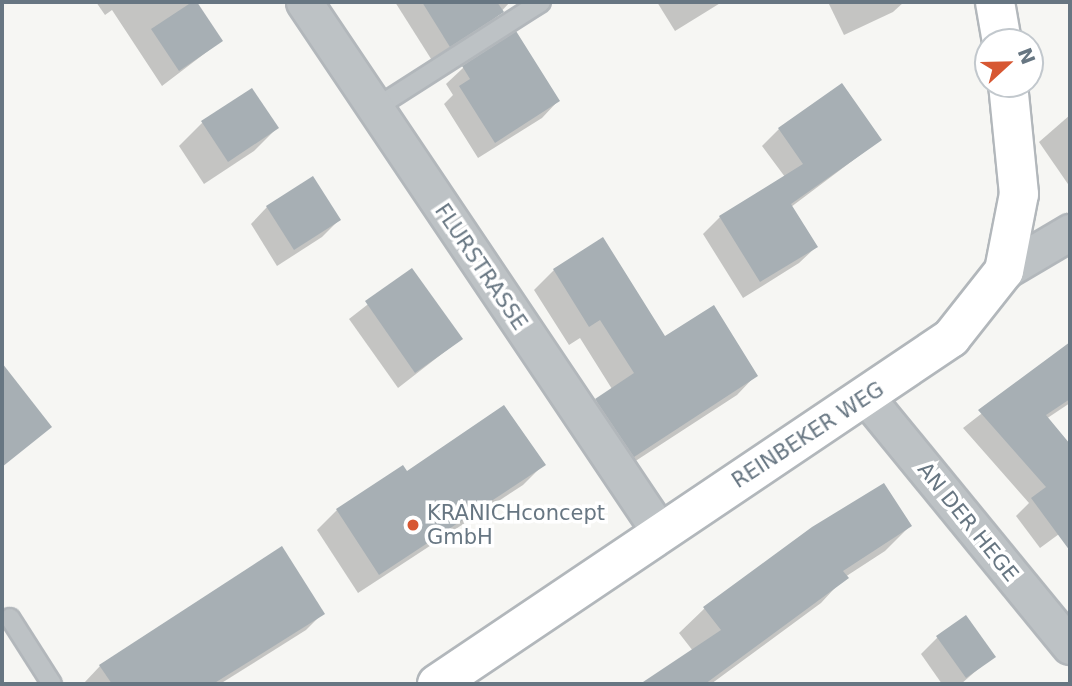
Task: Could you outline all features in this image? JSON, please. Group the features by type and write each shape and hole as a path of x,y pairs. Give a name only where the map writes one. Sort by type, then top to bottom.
{"main road":[{"path":"995,2 1000,28"},
{"name":"REINBEKER WEG","path":"442,683 660,532 951,338 1004,271 1019,194 1009,98"}],"street":[{"name":"FLURSTRASSE","path":"303,2 660,532"},
{"path":"1004,271 1070,232"},
{"name":"AN DER HEGE","path":"866,397 1070,646"}],"lane":[{"path":"374,109 541,2"},
{"path":"10,618 52,684"}],"building":[{"path":"192,2 197,2 223,41 179,71 151,29"},
{"path":"422,2 497,2 504,12 450,47"},
{"path":"516,31 560,101 495,143 459,86 470,79 462,66"},
{"path":"842,83 882,140 791,204 818,247 760,282 719,216 803,164 778,128"},
{"path":"252,88 279,128 228,162 201,121"},
{"path":"313,176 341,220 294,250 266,206"},
{"path":"603,237 665,336 714,305 758,376 634,457 595,399 634,373 600,320 589,327 553,269"},
{"path":"412,268 463,339 415,373 365,301"},
{"path":"1070,342 1070,399 1046,415 1070,444 1070,551 1031,498 1046,487 978,410"},
{"path":"2,363 52,427 2,467"},
{"path":"504,405 546,465 379,575 336,509 403,465 407,471"},
{"path":"884,483 912,526 843,571 849,578 705,684 640,684 721,630 703,607 812,527"},
{"path":"282,546 325,614 213,684 112,684 99,665"},
{"path":"966,615 996,657 966,678 936,636"}],"place":[{"name":"KRANICHconcept GmbH","path":"413,525"}]}
